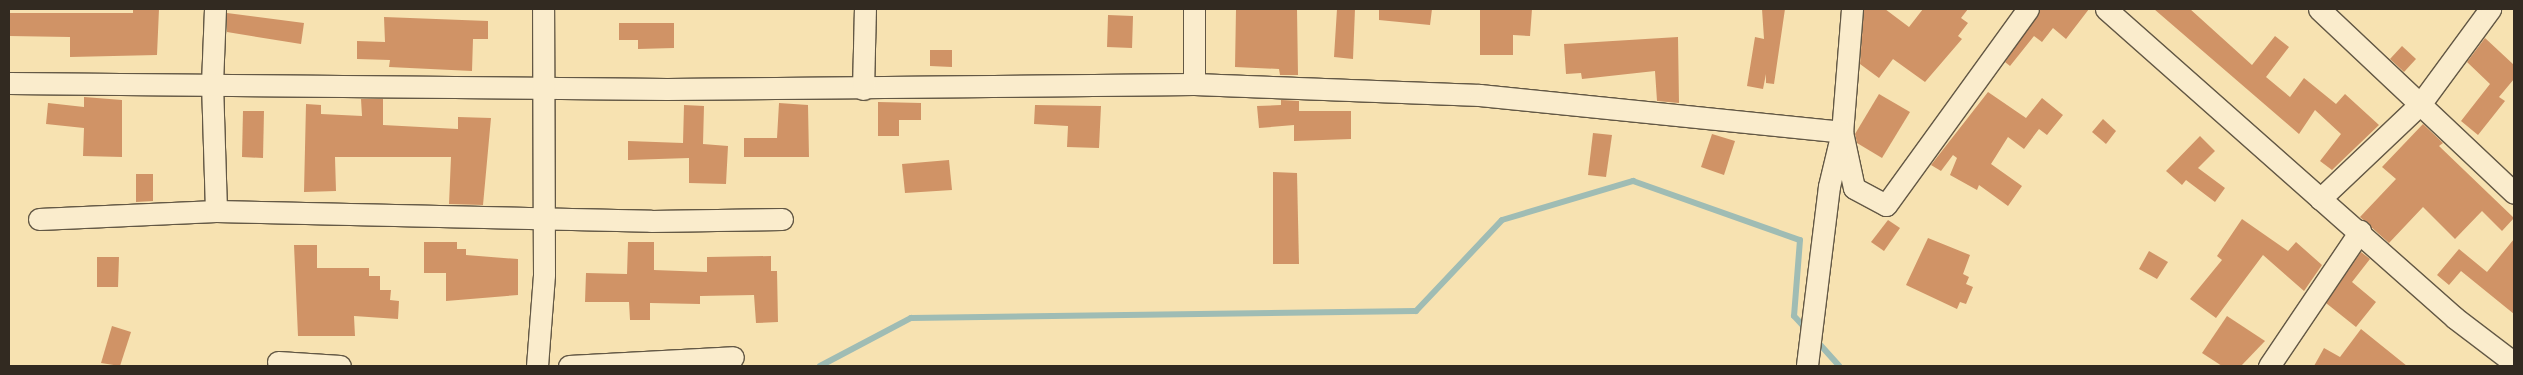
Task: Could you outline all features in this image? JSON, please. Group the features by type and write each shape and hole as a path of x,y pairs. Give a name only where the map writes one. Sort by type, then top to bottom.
{"street":[{"path":"215,9 212,84 216,211"},
{"path":"537,366 537,321 544,274 543,9"},
{"path":"863,89 865,9"},
{"path":"1194,9 1194,84"},
{"path":"1807,366 1829,186 1842,132 1852,9"},
{"path":"1842,132 1854,188 1886,205 2028,9"},
{"path":"2106,9 2320,200 2360,231 2456,318 2514,363"},
{"path":"2320,9 2514,193"},
{"path":"2320,200 2421,103 2490,9"},
{"path":"9,83 863,89 1194,84 1480,96 1842,132"},
{"path":"39,219 216,211 782,219"},
{"path":"2269,366 2360,231"},
{"path":"569,366 733,357"},
{"path":"278,362 340,366"}],"building":[{"path":"133,9 159,9 157,55 70,57 70,37 9,36 9,13 133,13"},
{"path":"1236,9 1297,9 1298,75 1280,75 1279,69 1235,67"},
{"path":"1337,9 1355,9 1353,59 1334,57"},
{"path":"1379,9 1432,9 1430,25 1379,20"},
{"path":"1480,9 1532,9 1530,36 1513,35 1513,55 1480,55"},
{"path":"1762,9 1785,9 1774,84 1766,83 1766,74 1763,89 1747,86 1755,37 1764,39"},
{"path":"1864,9 1885,9 1909,27 1923,9 1968,9 1961,18 1968,23 1958,36 1962,39 1925,82 1893,59 1879,78 1860,64"},
{"path":"2040,9 2089,9 2066,39 2053,28 2042,42 2034,36 2010,66 2005,62"},
{"path":"2154,9 2190,9 2252,65 2275,36 2289,47 2266,77 2290,97 2304,78 2336,104 2345,94 2379,125 2332,170 2320,161 2341,134 2315,110 2299,134"},
{"path":"227,13 304,23 301,44 227,32"},
{"path":"1108,15 1133,16 1132,48 1107,47"},
{"path":"384,17 488,21 488,39 473,39 472,71 389,67 390,60 357,59 357,41 385,42"},
{"path":"619,23 674,23 674,48 638,49 638,40 619,40"},
{"path":"1678,37 1679,103 1657,101 1655,71 1582,79 1581,73 1566,74 1564,44"},
{"path":"2485,38 2514,65 2514,79 2499,97 2505,101 2478,135 2461,121 2490,84 2467,62"},
{"path":"2402,46 2416,59 2404,72 2390,59"},
{"path":"930,50 952,50 952,67 930,66"},
{"path":"1988,92 2026,118 2042,98 2063,115 2047,135 2039,129 2024,149 2008,137 1991,164 2022,186 2008,206 1979,185 1977,190 1950,175 1957,158 1953,155 1941,171 1931,165"},
{"path":"1879,94 1910,112 1882,158 1857,143 1855,134"},
{"path":"84,97 122,100 122,157 83,156 84,128 46,124 48,103 84,107"},
{"path":"361,99 383,99 383,125 458,129 458,117 491,118 483,205 449,204 451,157 335,157 336,191 304,192 306,104 321,105 321,114 362,116"},
{"path":"1281,100 1299,101 1299,111 1351,111 1351,139 1294,141 1294,125 1259,128 1257,106 1281,105"},
{"path":"878,102 921,103 921,120 899,120 899,136 878,136"},
{"path":"779,103 808,105 809,157 744,157 744,138 777,138"},
{"path":"684,105 704,106 703,144 728,146 726,184 689,183 689,158 628,160 628,141 683,143"},
{"path":"1035,105 1101,106 1099,148 1067,147 1068,126 1034,124"},
{"path":"243,111 264,111 263,158 242,157"},
{"path":"2103,119 2116,131 2106,144 2092,132"},
{"path":"2423,124 2443,143 2439,146 2514,218 2502,231 2482,211 2455,239 2423,207 2389,243 2360,217 2396,179 2382,167"},
{"path":"1593,133 1612,135 1606,177 1588,175"},
{"path":"1712,134 1735,141 1724,175 1701,167"},
{"path":"2200,136 2215,151 2198,168 2225,188 2215,202 2186,180 2182,185 2166,171"},
{"path":"949,160 952,190 905,193 902,164"},
{"path":"1273,172 1297,173 1299,264 1273,264"},
{"path":"136,174 153,174 153,201 136,202"},
{"path":"2242,219 2288,251 2296,242 2322,265 2304,291 2263,255 2216,318 2190,299 2222,260 2217,256"},
{"path":"1888,220 1900,228 1884,251 1871,242"},
{"path":"1928,238 1970,255 1963,274 1969,277 1966,284 1973,287 1966,304 1960,302 1957,309 1906,285"},
{"path":"2514,239 2514,314 2461,271 2449,285 2437,275 2459,249 2487,272"},
{"path":"424,242 457,242 457,249 466,249 466,255 518,259 518,295 446,301 446,273 424,273"},
{"path":"628,242 654,242 654,270 707,272 707,257 771,256 771,271 777,271 778,322 756,323 754,295 700,296 700,304 650,303 650,320 630,320 629,302 585,302 586,273 627,274"},
{"path":"294,245 317,245 317,268 369,268 369,276 380,276 380,290 391,290 390,300 399,301 398,319 354,316 355,336 298,336"},
{"path":"2149,251 2168,262 2157,279 2139,269"},
{"path":"2361,252 2370,259 2352,282 2376,302 2356,327 2326,303"},
{"path":"97,257 119,257 118,287 97,287"},
{"path":"2227,316 2265,341 2241,366 2222,366 2202,353"},
{"path":"112,326 131,332 120,366 101,363"},
{"path":"2361,329 2407,366 2314,366 2324,348 2340,357"}],"waterway":[{"path":"820,366 911,318 1416,311 1502,220 1633,181 1800,240 1794,316 1807,330"},
{"path":"1815,339 1839,366"}]}
